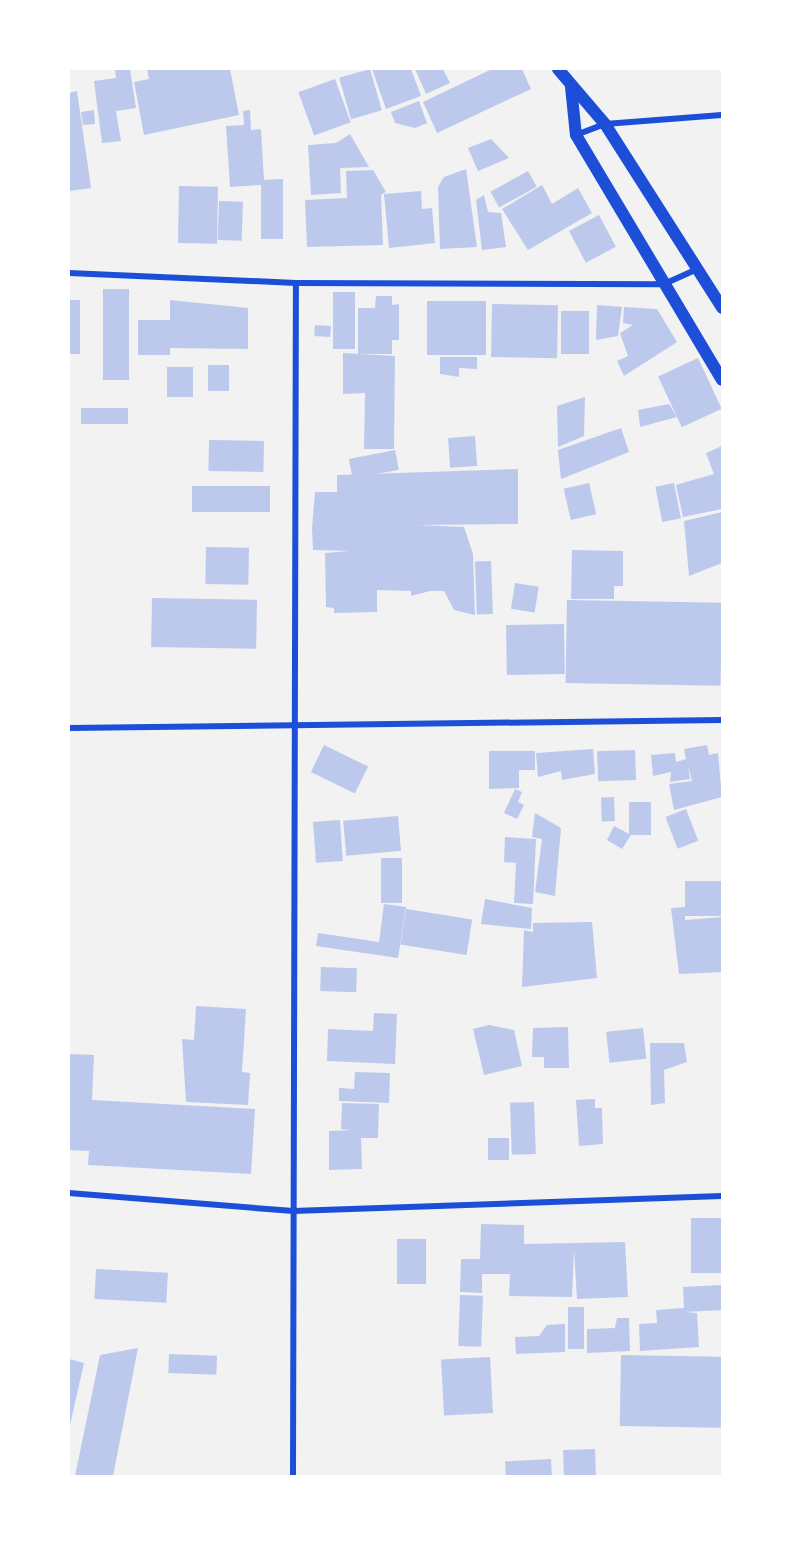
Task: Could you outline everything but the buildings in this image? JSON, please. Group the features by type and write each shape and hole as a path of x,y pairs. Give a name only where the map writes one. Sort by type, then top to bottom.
{"main road":[{"path":"558,69 571,87 605,124 722,308"},
{"path":"571,87 576,135 722,380"}],"street":[{"path":"576,135 605,124 722,115"},
{"path":"69,273 296,283 664,284 698,269"},
{"path":"293,1476 293,726 296,283"},
{"path":"69,728 722,720"},
{"path":"69,1193 293,1211 722,1196"}]}
